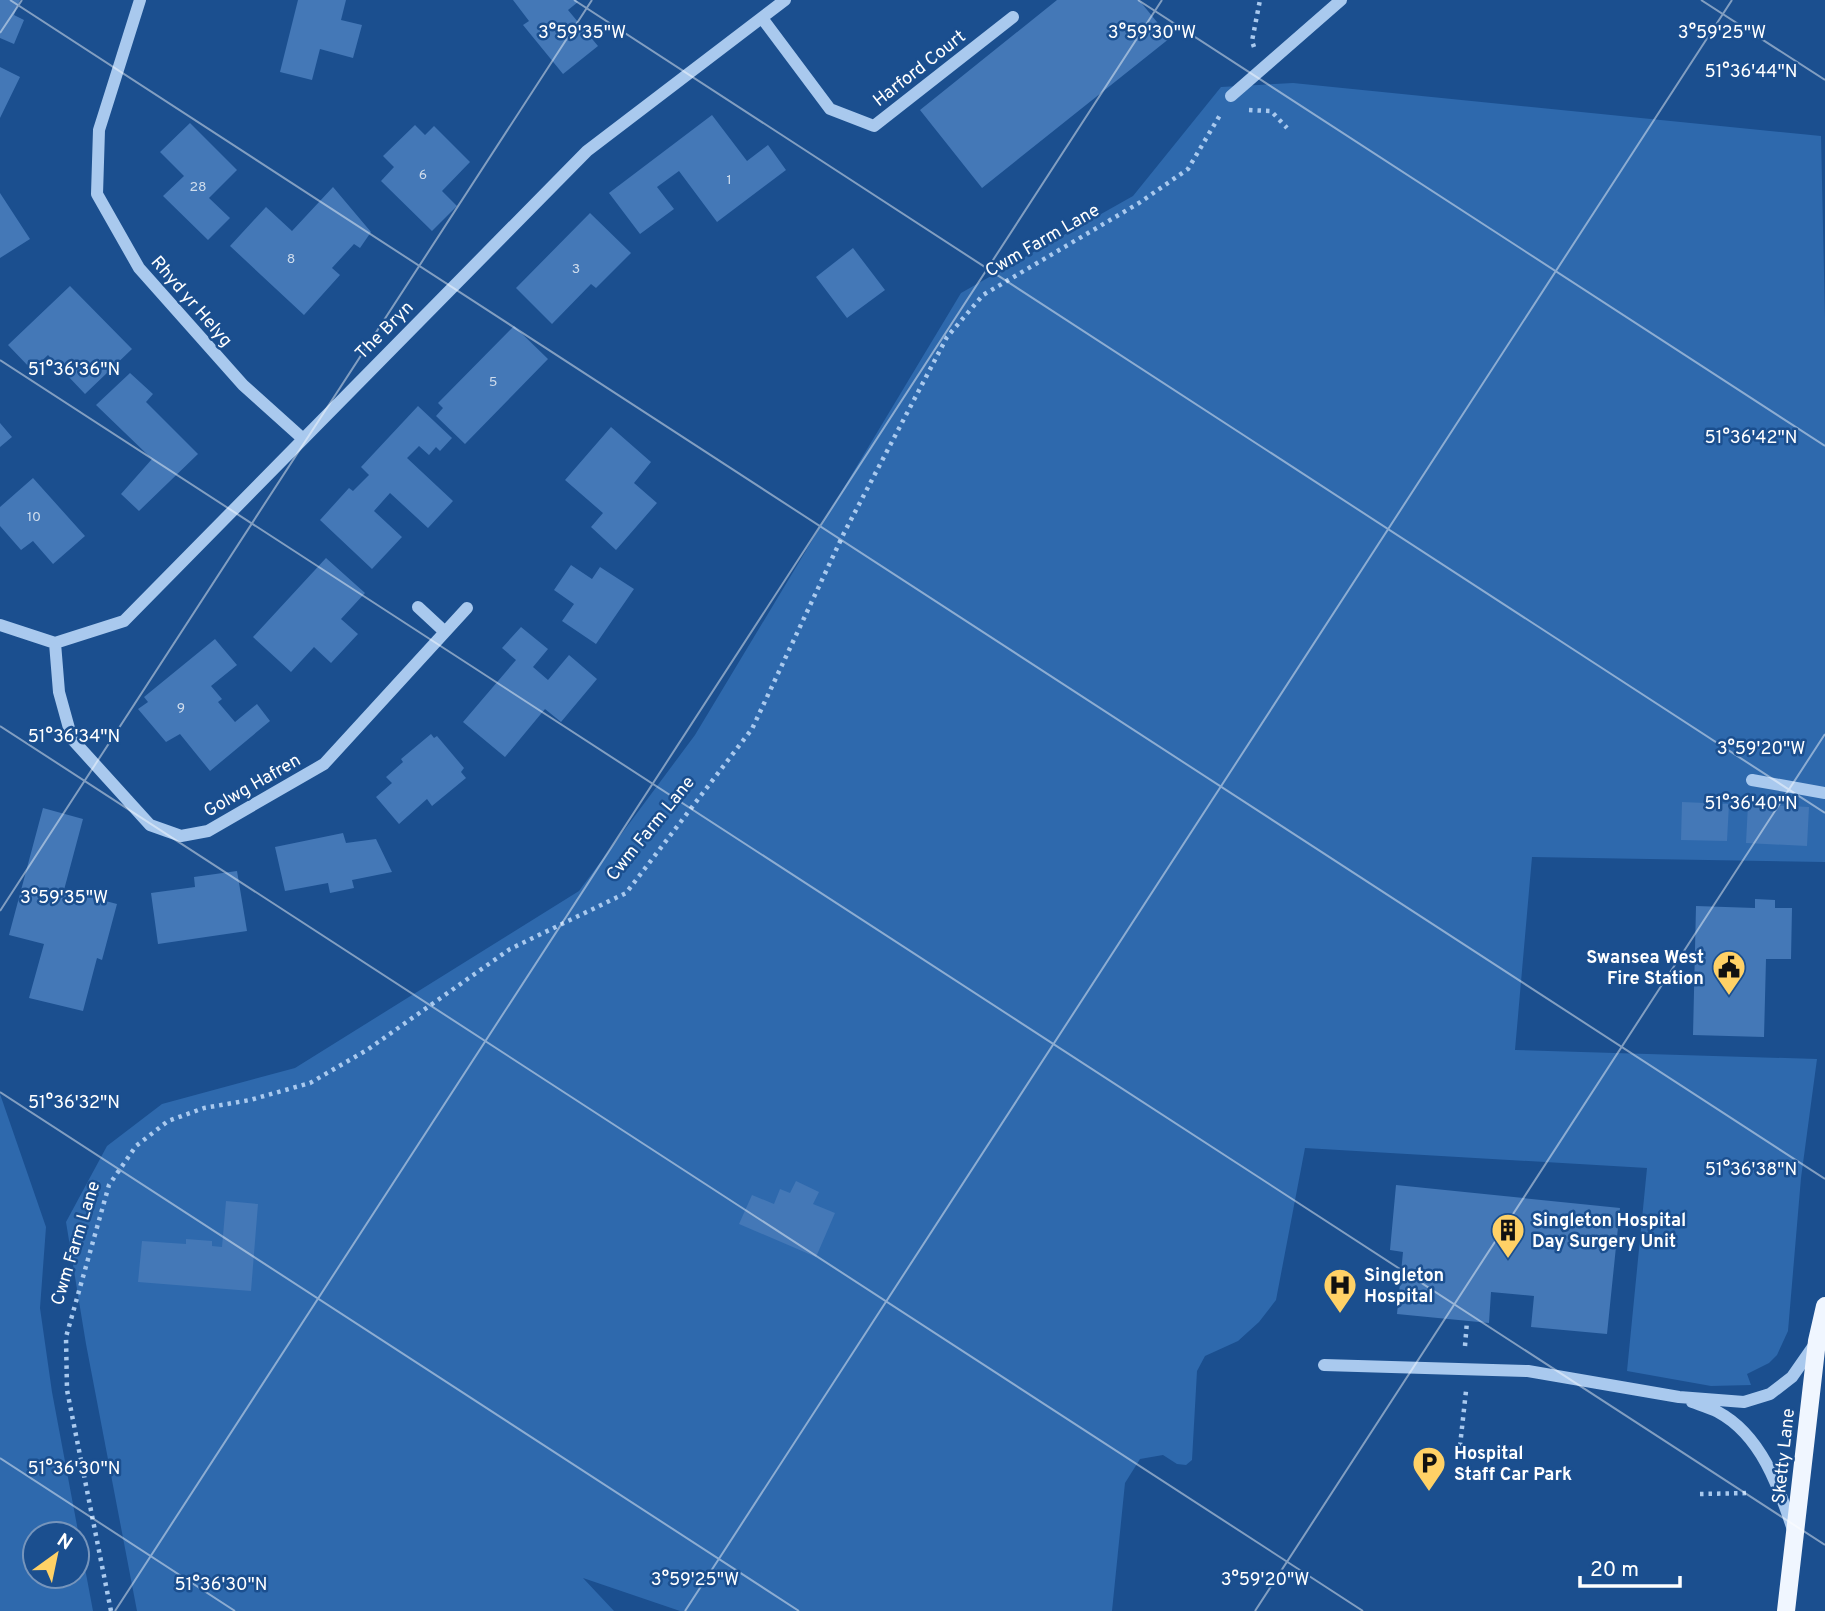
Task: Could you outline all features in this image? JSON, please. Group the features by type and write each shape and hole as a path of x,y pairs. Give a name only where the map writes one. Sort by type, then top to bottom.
{"main road":[{"name":"Sketty Lane","path":"1786,1611 1817,1341 1825,1306"}],"street":[{"name":"Rhyd yr Helyg","path":"140,0 99,130 97,194 139,268 243,385 302,438"},
{"name":"The Bryn","path":"55,643 124,621 587,151 785,0"},
{"path":"1231,96 1341,0"},
{"name":"Harford Court","path":"762,18 830,109 874,126 1013,17"},
{"path":"418,607 445,632"},
{"name":"Golwg Hafren","path":"55,643 60,692 72,739 150,825 181,836 208,831 324,764 467,608"},
{"path":"0,625 55,643"},
{"path":"1752,780 1825,793"},
{"path":"1324,1365 1528,1371 1679,1397 1744,1402 1770,1394 1792,1377 1817,1341"},
{"path":"1679,1397 1719,1413 1744,1434 1762,1457 1779,1487 1795,1535"}],"path":[{"path":"1260,0 1252,41 1255,52 1266,66"},
{"name":"Cwm Farm Lane","path":"111,1611 67,1390 66,1337 109,1185 136,1146 168,1121 204,1108 250,1100 310,1083 367,1050 510,949 626,893 752,729 844,533 947,337 983,295 1139,203 1188,169 1231,96"},
{"path":"1224,109 1270,111 1287,128"},
{"path":"1700,1494 1750,1493"}],"shaded area":[{"path":"1293,83 1821,136 1825,318 1825,862 1532,857 1515,1050 1817,1059 1801,1178 1788,1331 1777,1355 1769,1363 1747,1374 1751,1385 1711,1386 1627,1371 1647,1168 1305,1148 1276,1300 1259,1322 1238,1341 1205,1356 1197,1371 1192,1460 1186,1465 1177,1464 1163,1455 1140,1459 1125,1483 1112,1611 680,1611 583,1578 614,1611 137,1611 86,1344 66,1222 107,1146 162,1104 295,1068 579,891 695,735 961,293 1133,196 1221,87"},
{"path":"0,1094 46,1227 40,1308 52,1392 76,1520 21,1520 21,1590 89,1590 93,1611 0,1611"}],"building":[{"path":"0,0 20,0 14,15 24,20 14,44 0,38"},
{"path":"298,0 346,0 341,20 362,25 353,58 320,49 312,80 280,72"},
{"path":"513,0 576,0 578,2 568,10 598,46 563,74 523,25 529,21"},
{"path":"1057,0 1139,0 1170,38 982,188 920,110"},
{"path":"0,67 20,77 0,118"},
{"path":"712,115 747,161 768,145 786,170 717,222 679,171 657,187 674,209 640,234 609,193"},
{"path":"190,123 237,170 209,198 230,218 208,240 163,196 184,176 160,152"},
{"path":"415,125 425,135 434,126 470,162 442,191 457,206 432,231 381,181 394,167 383,156"},
{"path":"333,187 371,232 360,248 354,244 332,268 340,275 304,315 230,246 266,207 292,231"},
{"path":"0,193 30,239 0,258"},
{"path":"590,213 631,253 596,288 591,284 552,324 516,288"},
{"path":"853,248 885,290 847,318 816,277"},
{"path":"70,286 132,349 85,394 48,355 32,370 8,345"},
{"path":"514,326 548,359 465,444 436,416 443,408 438,403"},
{"path":"130,373 153,394 146,402 198,454 139,511 121,494 152,459 96,405"},
{"path":"418,406 452,438 440,451 436,447 429,455 419,446 407,458 453,501 428,528 390,493 374,511 402,537 372,569 320,520 349,488 353,491 369,475 361,467"},
{"path":"0,423 12,437 0,447"},
{"path":"611,427 651,462 634,483 657,503 616,550 591,527 603,513 565,480"},
{"path":"33,478 85,536 53,564 33,541 21,550 0,526 0,507"},
{"path":"326,558 365,593 341,619 358,634 331,663 314,647 291,672 253,637"},
{"path":"571,565 592,579 600,567 634,589 596,644 562,621 574,604 554,590"},
{"path":"521,627 548,649 533,667 548,680 569,655 597,679 561,722 545,709 505,757 463,722 516,660 502,648"},
{"path":"215,639 237,665 211,686 222,699 218,702 235,722 257,704 270,721 210,771 180,734 166,742 138,709 148,702 144,697"},
{"path":"431,734 434,738 437,736 464,768 461,772 466,778 432,806 427,799 399,824 376,797 392,783 386,777 403,762 401,759"},
{"path":"1682,802 1729,804 1727,841 1681,840"},
{"path":"1748,804 1809,807 1807,846 1746,843"},
{"path":"43,808 83,819 64,890 117,904 102,960 97,958 83,1011 29,998 44,944 9,935"},
{"path":"343,833 346,843 376,839 392,872 352,880 354,888 330,893 328,883 285,891 275,847"},
{"path":"237,871 247,931 158,944 151,893 195,887 194,877"},
{"name":"Swansea West Fire Station","path":"1755,899 1775,900 1775,908 1792,908 1791,959 1766,959 1764,1037 1693,1035 1696,906 1755,908"},
{"path":"796,1181 819,1192 813,1204 835,1213 816,1257 739,1224 752,1195 774,1204 780,1189 790,1193"},
{"name":"Singleton Hospital Day Surgery Unit","path":"1396,1185 1620,1208 1607,1334 1531,1327 1534,1296 1491,1292 1489,1323 1397,1314 1403,1252 1390,1250"},
{"path":"226,1201 258,1204 251,1291 138,1282 142,1241 186,1244 186,1239 212,1241 212,1246 222,1247"}],"place":[{"name":"Swansea West Fire Station","path":"1729,997"},
{"name":"Singleton Hospital Day Surgery Unit","path":"1508,1260"},
{"name":"Singleton Hospital","path":"1340,1315"},
{"name":"Hospital Staff Car Park","path":"1429,1493"}]}
